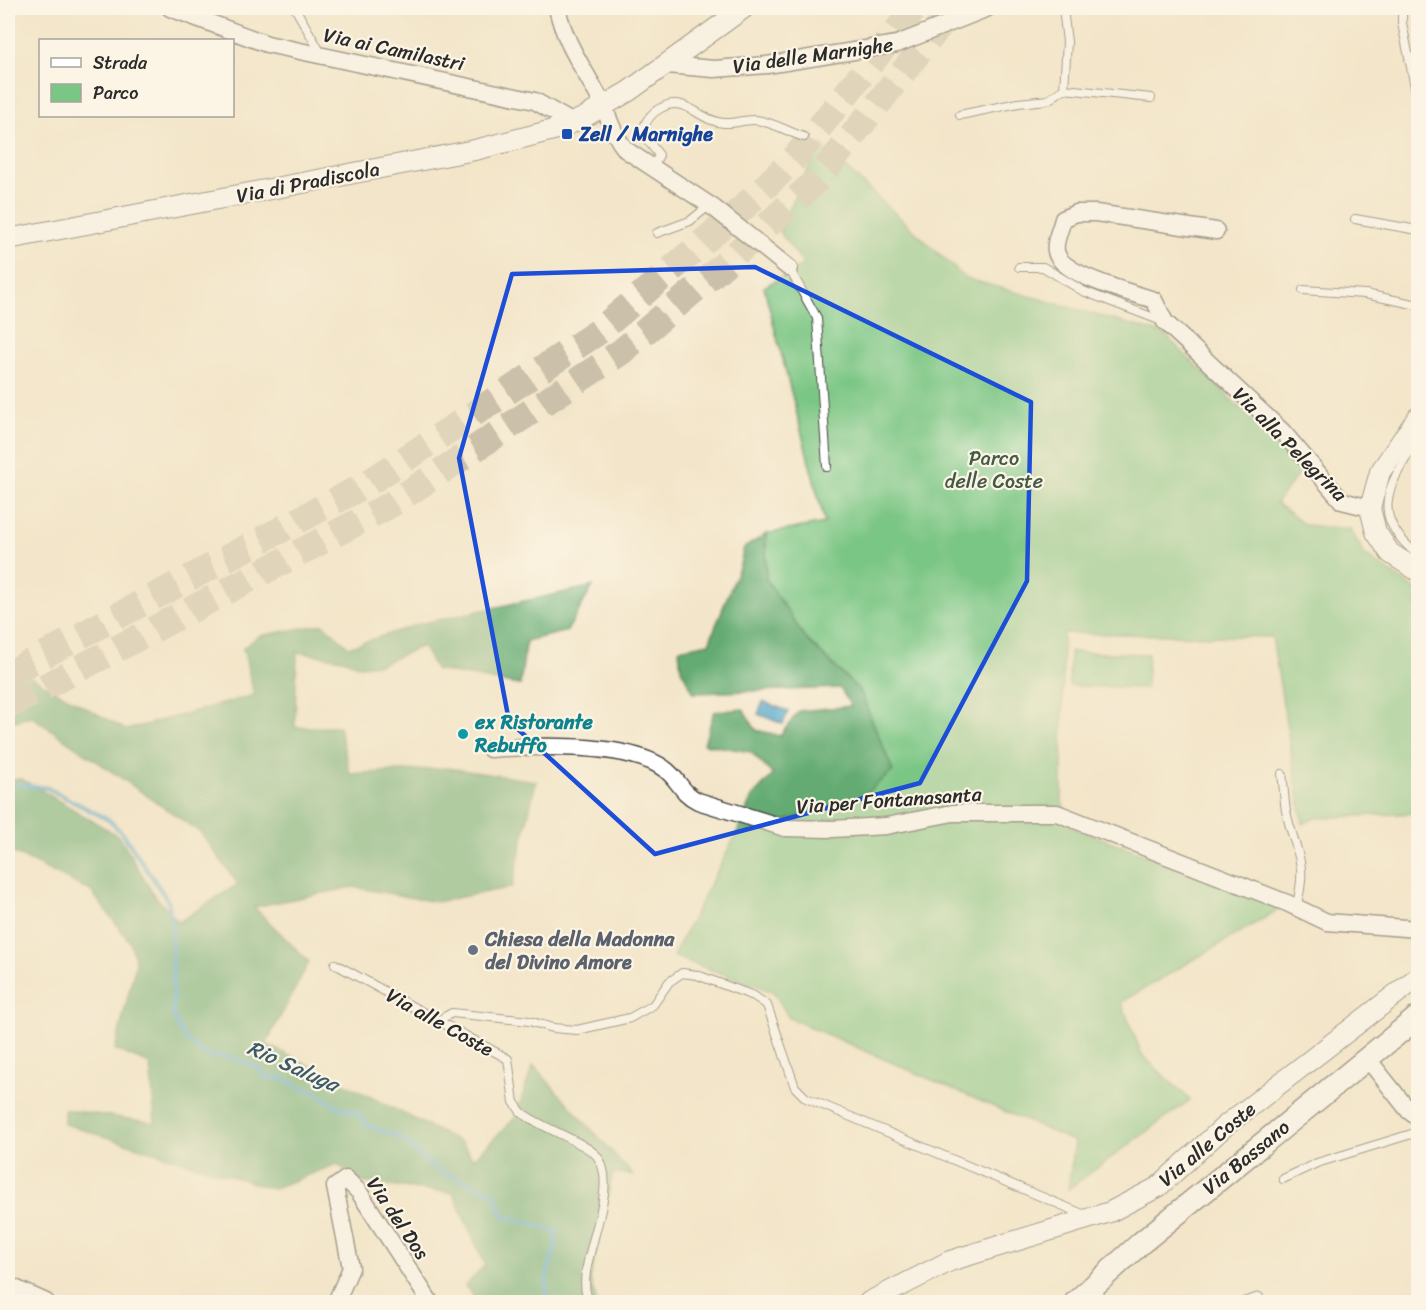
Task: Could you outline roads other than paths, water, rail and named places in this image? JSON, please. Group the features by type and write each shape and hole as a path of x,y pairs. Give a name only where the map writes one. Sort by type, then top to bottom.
{"main road":[{"name":"Via Bassano","path":"1077,1302 1141,1243 1419,1017"}],"street":[{"name":"Via ai Camilastri","path":"170,8 267,44 535,101 573,123"},
{"path":"557,8 571,51 604,107 617,140 626,150 710,205 789,268"},
{"path":"604,107 667,65 744,8"},
{"name":"Via delle Marnighe","path":"667,65 714,69 767,65 897,44 988,8"},
{"name":"Via di Pradiscola","path":"8,239 524,140 573,123 604,107"},
{"name":"Via alla Pelegrina","path":"1216,231 1096,213 1076,213 1063,219 1056,251 1061,263 1085,277 1154,300 1165,322 1282,431 1342,501 1370,508 1380,472 1419,417"},
{"path":"1370,508 1376,532 1390,553 1419,571"},
{"name":"Via per Fontanasanta","path":"490,749 527,747 633,755 666,770 686,795 698,801 785,828 832,830 886,826 953,813 1057,813 1296,907 1327,922 1419,929"},
{"name":"Via alle Coste","path":"869,1302 950,1261 1110,1212 1158,1187 1225,1126 1419,977"},
{"path":"1367,1058 1409,1111 1419,1118"},
{"name":"Via del Dos","path":"336,1302 351,1268 335,1187 346,1179 359,1192 430,1302"},
{"path":"8,1285 43,1302"}],"lane":[{"path":"295,8 322,56"},
{"path":"1063,8 1067,42 1064,89"},
{"path":"1402,8 1402,23 1419,102"},
{"path":"960,115 1018,103 1048,100 1064,89 1151,98"},
{"path":"652,167 658,155 642,133 645,122 656,110 676,103 716,122 757,120 804,137"},
{"path":"657,233 690,221 710,205"},
{"path":"1355,219 1419,230"},
{"name":"Via alla Pelegrina","path":"1019,267 1043,267 1083,291 1165,322"},
{"path":"789,268 817,318 827,467"},
{"path":"1303,290 1365,294 1419,305"},
{"path":"1419,438 1394,480 1388,503 1388,520 1394,532 1419,555"},
{"path":"1282,774 1286,811 1302,858 1301,889 1296,907"},
{"name":"Via alle Coste","path":"335,964 508,1059 514,1102 521,1112 596,1154 606,1179 586,1280 587,1298 590,1302"},
{"path":"437,1021 452,1013 529,1021 553,1028 577,1030 630,1018 653,1005 669,982 682,973 705,977 754,996 767,1005 795,1087 807,1098 1090,1217"},
{"path":"1283,1179 1317,1163 1419,1132"},
{"path":"1243,1302 1259,1297"}],"water":[{"path":"763,702 788,711 783,724 758,714"}],"waterway":[{"name":"Rio Saluga","path":"8,783 47,788 109,820 124,835 168,901 172,920 173,1016 185,1039 205,1055 230,1057 255,1066 268,1078 283,1078 296,1086 316,1093 338,1107 357,1113 368,1126 398,1136 437,1170 495,1193 503,1216 556,1231 555,1249 546,1283 550,1302"}],"tunnel":[{"path":"8,674 367,484 598,332 743,208 794,159 915,8"},
{"path":"8,706 390,505 621,352 718,270 817,180 954,8"}],"place":[{"name":"Zell / Marnighe","path":"567,134"},
{"name":"ex Ristorante Rebuffo","path":"463,734"},
{"name":"Chiesa della Madonna del Divino Amore","path":"473,950"}],"park label":[{"name":"Parco delle Coste","path":"994,470"}]}
